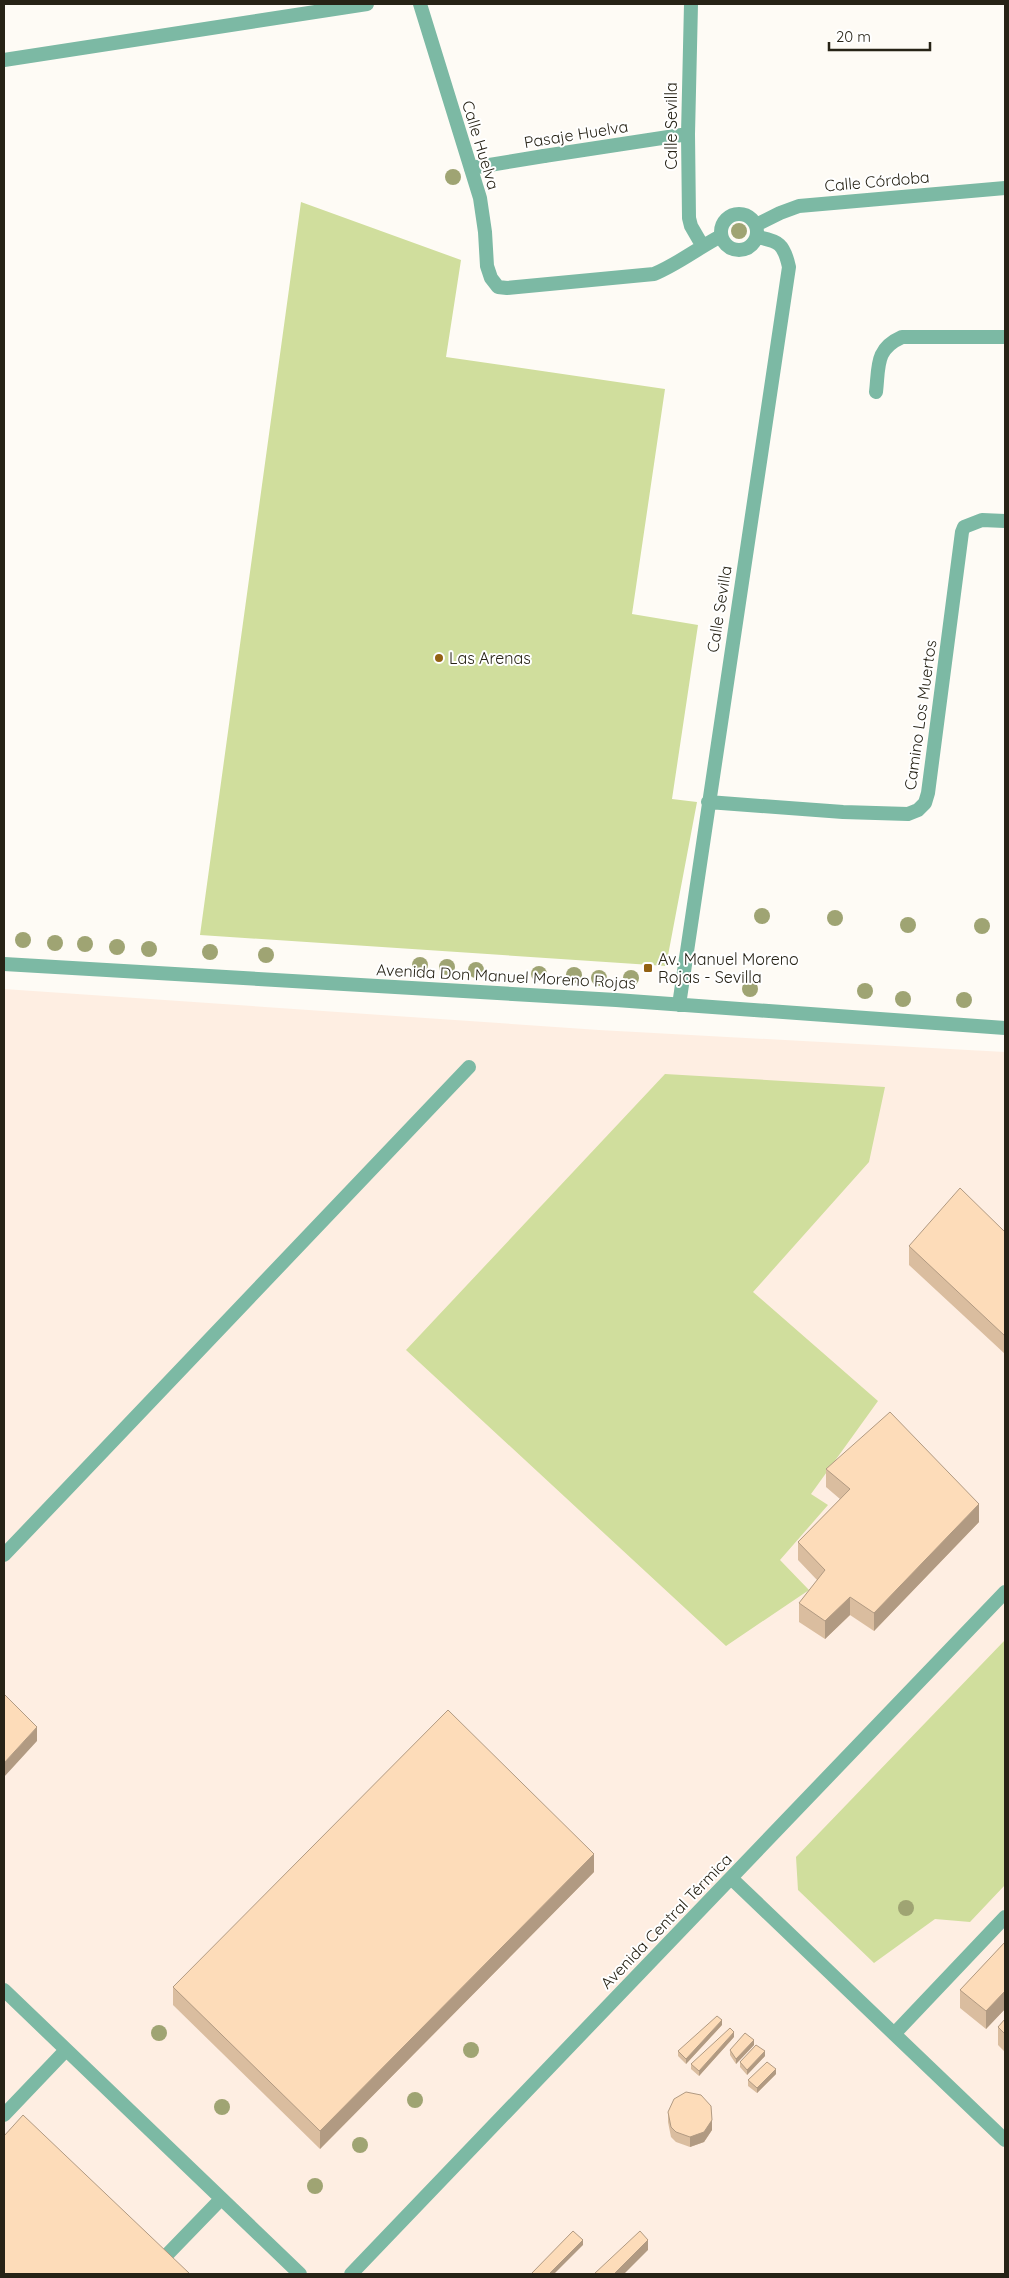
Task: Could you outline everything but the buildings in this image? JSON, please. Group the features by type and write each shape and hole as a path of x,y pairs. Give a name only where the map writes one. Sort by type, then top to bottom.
{"street":[{"path":"4,60 303,8 367,4"},
{"name":"Calle Huelva","path":"420,4 480,198 487,266 491,278 498,287 507,288 654,274 670,267 702,246"},
{"name":"Calle Sevilla","path":"691,4 688,134 689,218 691,226 702,246"},
{"name":"Pasaje Huelva","path":"471,168 688,134"},
{"name":"Calle Córdoba","path":"721,236 728,246 739,250 750,247 757,231 780,213 799,206 1005,188"},
{"path":"702,246 721,236 721,230 726,220 737,214 748,216 757,231"},
{"name":"Calle Sevilla","path":"679,1004 789,267 781,245 757,231"},
{"path":"876,392 882,351 890,342 902,337 1005,336"},
{"name":"Camino Los Muertos","path":"708,802 843,812 908,814 918,810 925,802 928,793 962,532 964,527 974,521 1005,521"},
{"name":"Avenida Don Manuel Moreno Rojas","path":"4,964 679,1004 1005,1028"},
{"path":"4,1555 469,1067"},
{"name":"Avenida Central Térmica","path":"352,2274 1005,1592"},
{"path":"731,1878 1005,2140"},
{"path":"894,2034 1005,1917"},
{"path":"4,1990 300,2274"},
{"path":"4,2115 66,2050"},
{"path":"160,2263 221,2199"}],"shaded area":[{"path":"4,989 599,1030 1005,1052 1005,2274 4,2274"}],"green space":[{"path":"301,202 461,260 446,357 665,389 632,614 698,625 672,799 697,802 666,966 200,935"},
{"path":"665,1074 885,1087 869,1162 753,1292 878,1401 811,1494 828,1505 780,1560 809,1590 726,1646 406,1350"},
{"path":"1005,1640 1005,1885 970,1922 935,1919 874,1963 798,1890 796,1857"}],"place":[{"name":"Las Arenas","path":"439,658"},
{"name":"Av. Manuel Moreno Rojas - Sevilla","path":"648,968"}]}
